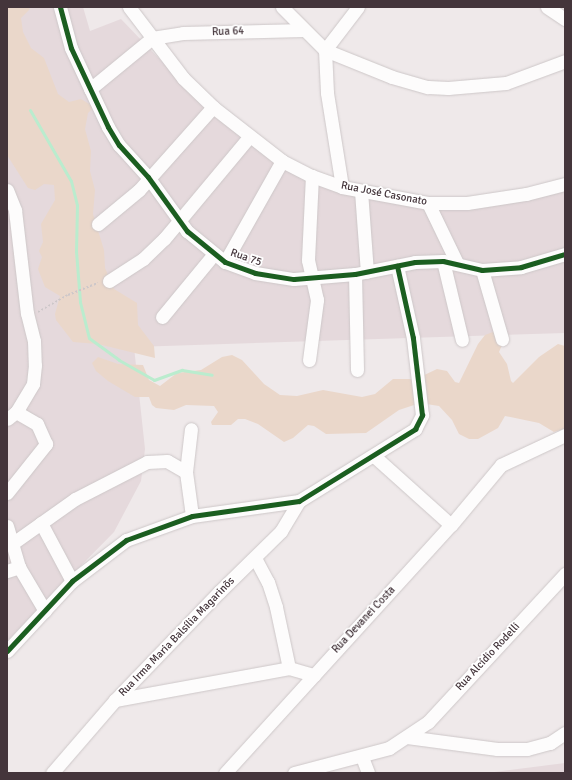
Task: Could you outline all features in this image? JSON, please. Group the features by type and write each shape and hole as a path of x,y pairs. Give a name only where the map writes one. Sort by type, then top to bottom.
{"street":[{"name":"Rua 75","path":"60,7 71,48 119,145 148,177 179,222 225,262 255,273 294,279 312,276 361,273 414,262 443,261 482,270 521,267 565,254"},
{"name":"Rua José Casonato","path":"129,7 183,78 213,107 248,137 282,161 312,176 342,187 428,203 467,202 532,192 565,184"},
{"path":"282,7 325,50 392,78 428,87 448,88 506,83 565,61"},
{"path":"342,187 327,93 325,50 358,7"},
{"path":"547,7 565,18"},
{"name":"Rua 64","path":"152,38 182,34 304,30"},
{"path":"90,89 152,38"},
{"path":"98,224 127,202 148,177 213,107"},
{"path":"109,280 142,259 179,222 248,137"},
{"path":"225,262 282,161"},
{"path":"309,360 317,300 308,248 312,176"},
{"path":"7,190 15,210 27,313 34,341 33,384 11,416 37,424 46,444 7,493"},
{"path":"357,370 361,273 361,191"},
{"path":"428,203 457,263"},
{"path":"162,317 214,254"},
{"path":"443,261 462,340"},
{"path":"7,651 72,581 126,540 192,516 300,501 409,434 420,418 418,381 413,338 397,266"},
{"path":"482,270 502,339"},
{"path":"191,430 186,472 192,516"},
{"name":"Rua Devanei Costa","path":"225,773 450,525 501,466 565,435"},
{"path":"374,456 450,525"},
{"path":"13,543 92,489 147,462 167,461 186,472"},
{"name":"Rua Irma Maria Balsília Magarinõs","path":"52,773 115,700 219,592 281,531 300,501"},
{"path":"41,523 72,581"},
{"path":"7,526 13,543 13,569 45,610"},
{"path":"255,558 268,582 276,607 289,668"},
{"name":"Rua Alcídio Rodelli","path":"294,773 362,757 389,748 428,722 565,574"},
{"path":"115,700 289,668 314,675"},
{"path":"407,737 497,749 527,749 550,743 565,733"},
{"path":"362,757 368,773"}],"path":[{"path":"27,313 38,312 48,308 68,295 90,286"}],"shaded area":[{"path":"7,7 83,7 90,31 121,19 193,94 248,137 349,192 475,201 565,186 565,333 134,347 145,449 141,481 114,532 7,641"},
{"path":"7,7 28,7 30,9 21,18 23,32 31,48 44,58 58,94 69,102 81,99 94,107 88,113 85,129 91,151 90,171 95,190 93,214 104,250 105,268 114,289 137,303 138,325 154,346 155,358 98,344 73,342 56,320 55,314 60,296 45,287 38,269 42,257 39,251 43,242 41,224 55,200 54,185 44,184 35,190 28,188 7,155"},
{"path":"498,330 505,338 499,352 507,364 511,381 513,383 539,357 558,344 565,346 564,429 554,432 539,423 505,416 498,428 478,439 469,439 459,434 452,420 439,406 420,403 399,410 366,433 326,434 314,426 308,425 293,438 284,442 258,424 245,419 238,419 231,425 212,425 211,422 218,412 214,406 186,405 174,410 156,408 152,405 149,397 135,397 108,381 96,371 92,363 98,357 118,364 143,365 149,380 160,386 177,373 201,370 222,357 232,355 242,360 264,384 280,395 297,396 323,390 362,397 375,394 393,379 416,379 437,369 447,371 455,382 459,383 478,344 485,335"},
{"path":"565,763 565,773 487,773"}],"waterway":[{"path":"30,110 71,181 77,205 76,251 80,302 89,338 119,360 154,380 182,370 212,375"}],"cycle path":[{"path":"60,7 71,48 108,127 119,145 148,177 187,231 225,262 255,273 294,279 355,274 415,262 443,261 482,270 521,267 565,254"},
{"path":"7,651 72,581 126,540 192,516 299,501 415,429 422,415 413,338 397,266"}]}
